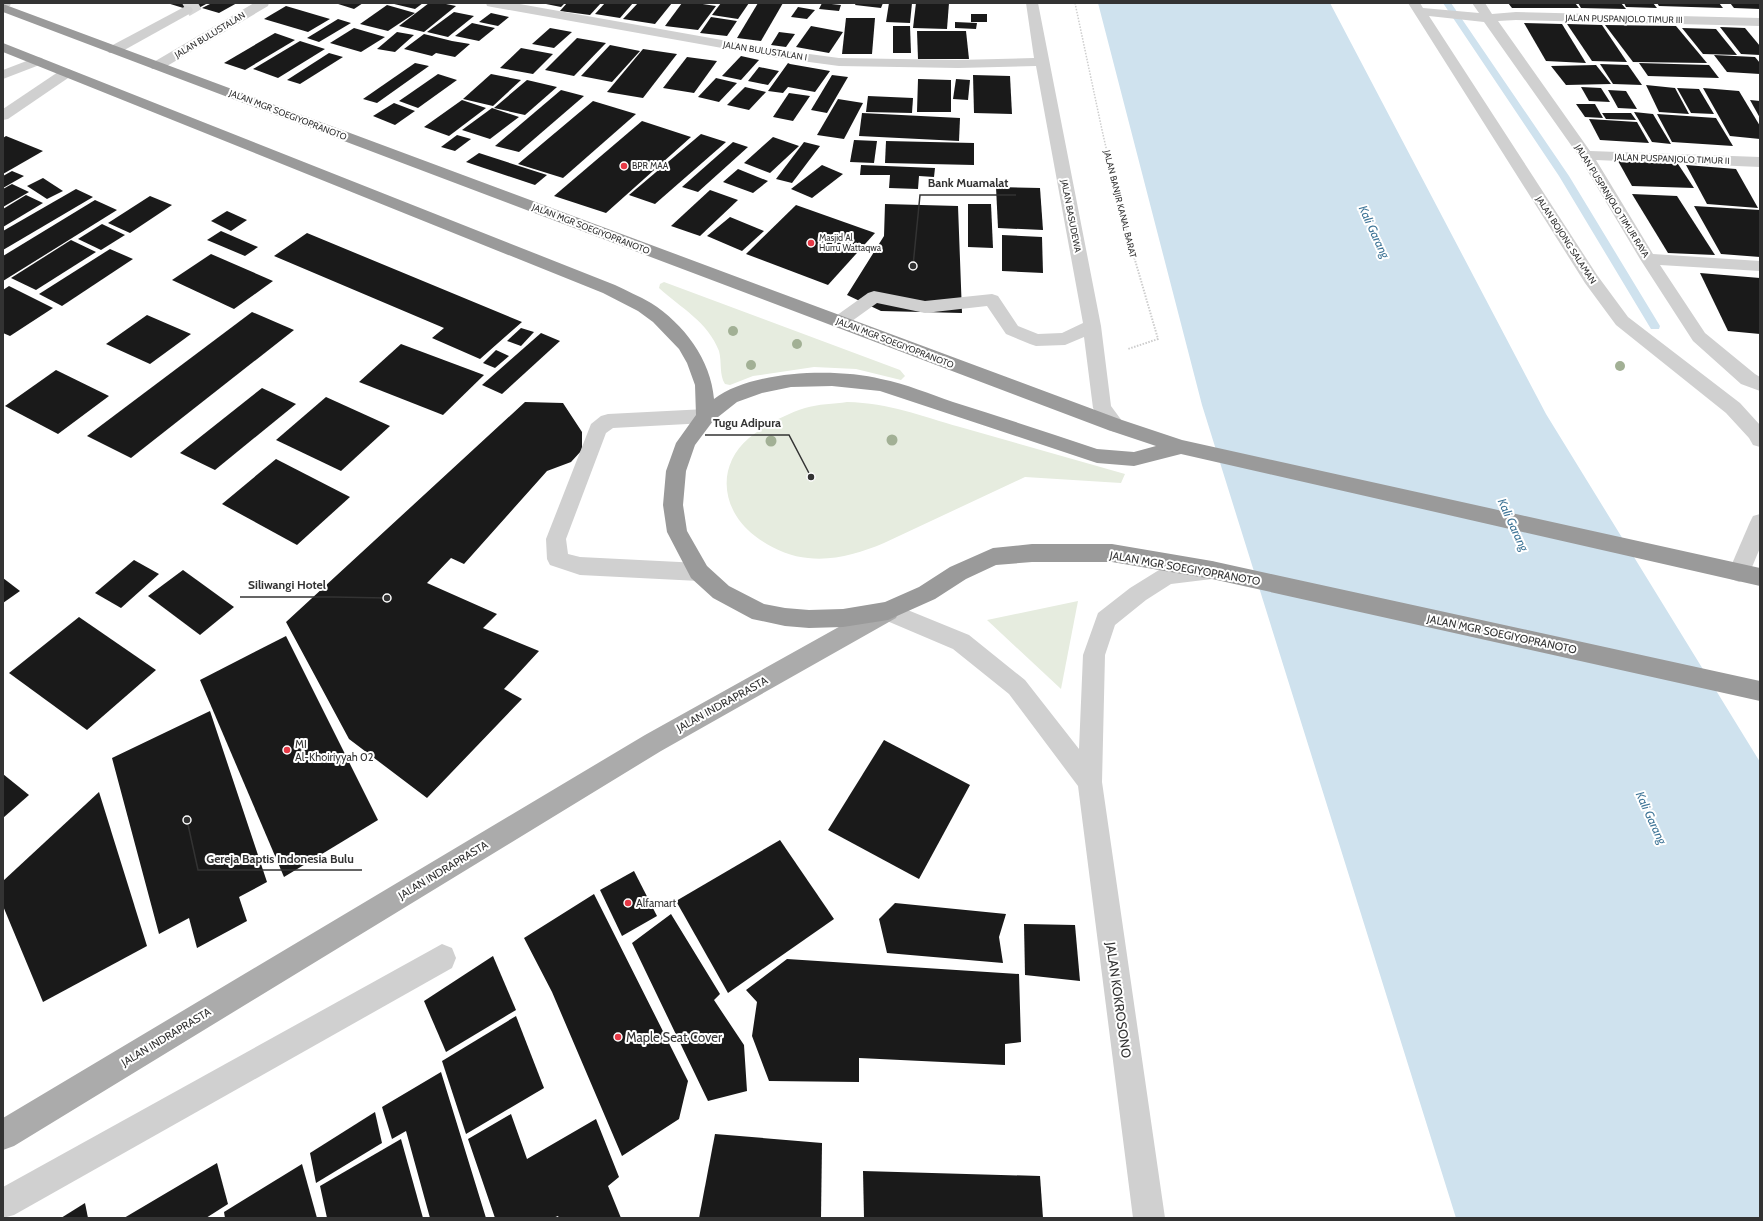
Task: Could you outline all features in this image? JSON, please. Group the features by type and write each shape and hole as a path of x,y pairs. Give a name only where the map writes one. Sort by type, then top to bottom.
{"highway":[{"name":"JALAN MGR SOEGIYOPRANOTO","path":"3,8 1115,425 1183,447 1760,577"},
{"path":"3,47 609,289 644,307 659,318 685,345 696,362 704,385 706,416"},
{"name":"JALAN MGR SOEGIYOPRANOTO","path":"1183,447 1134,459 1097,456 881,384 832,380 791,380 759,387 730,397 706,416 686,443 676,471 672,505 677,532 699,572 721,592 760,612 809,619 843,618 888,611 927,593 958,573 993,557 1032,553 1112,553 1212,570 1760,691"}],"main road":[{"name":"JALAN INDRAPRASTA","path":"3,1135 653,743 888,611"}],"street":[{"name":"JALAN BULUSTALAN","path":"157,66 263,3"},
{"name":"JALAN BULUSTALAN I","path":"492,3 772,53 839,62 958,64 1042,62"},
{"name":"JALAN BASUDEWA","path":"1032,3 1092,326 1102,408 1115,425"},
{"name":"JALAN PUSPANJOLO TIMUR III","path":"1419,9 1482,12 1516,16 1760,22"},
{"name":"JALAN BOJONG SALAMAN","path":"1419,9 1591,279 1622,320 1733,408 1756,433 1760,440"},
{"path":"114,50 186,10"},
{"name":"JALAN PUSPANJOLO TIMUR RAYA","path":"1482,12 1585,155 1648,258 1699,337 1748,379 1760,384"},
{"path":"3,75 37,61"},
{"path":"3,116 66,73"},
{"name":"JALAN PUSPANJOLO TIMUR II","path":"1585,155 1760,162"},
{"path":"1648,258 1760,266"},
{"path":"838,322 874,296 925,307 992,300 1012,330 1036,340 1065,339 1092,326"},
{"path":"699,572 580,566 558,559 556,539 598,429 608,421 706,416"},
{"path":"1739,573 1760,522"},
{"name":"JALAN KOKROSONO","path":"1149,1218 1090,782 1094,655 1106,620 1138,594 1168,576 1212,570"},
{"name":"JALAN KOKROSONO","path":"888,611 961,642 1017,687 1090,782"},
{"path":"3,1204 442,958"}],"path":[{"name":"JALAN BANJIR KANAL BARAT","path":"1075,3 1113,177 1140,286 1158,339 1095,360"}],"shaded area":[{"path":"664,282 900,370 905,376 901,380 856,369 814,367 753,376 730,385 725,384 722,377 719,351 714,341 693,316 659,288 660,284"},
{"path":"847,402 891,407 1125,474 1121,483 1025,477 884,543 847,555 818,559 794,556 773,548 755,536 744,526 735,514 730,502 727,488 727,475 731,462 738,450 749,438 776,420 798,410 821,405"},
{"path":"1078,601 1061,689 987,620"}],"water":[{"name":"Kali Garang","path":"1098,3 1330,3 1546,414 1760,762 1760,1218 1456,1218 1202,405"}],"building":[{"path":"167,3 208,3 193,11"},
{"path":"212,3 237,3 219,13 202,8"},
{"path":"335,3 363,3 354,9"},
{"path":"390,3 423,3 415,9"},
{"path":"429,3 441,3 456,6 424,32 399,26"},
{"path":"541,3 558,3 564,4 561,7"},
{"path":"567,3 601,3 590,15 560,11"},
{"path":"605,3 633,3 620,18 595,14"},
{"path":"638,3 672,3 655,24 623,19"},
{"path":"682,3 696,3 716,6 698,30 665,26"},
{"path":"721,3 749,3 738,19 712,15"},
{"path":"758,3 783,3 761,41 737,38"},
{"path":"822,3 841,5 839,11 819,9"},
{"path":"856,3 883,3 881,8 855,5"},
{"path":"889,3 912,3 910,23 886,22"},
{"path":"916,3 949,3 947,29 913,28"},
{"path":"1508,3 1575,3 1579,8 1512,8"},
{"path":"1578,3 1621,3 1626,9 1581,8"},
{"path":"1624,3 1653,3 1657,8 1626,7"},
{"path":"1657,3 1719,3 1723,8 1659,6"},
{"path":"1730,3 1759,3 1760,9 1734,8"},
{"path":"387,5 415,13 388,31 360,24"},
{"path":"286,6 330,19 308,32 264,19"},
{"path":"798,7 815,10 807,19 791,17"},
{"path":"454,12 474,16 448,37 427,32"},
{"path":"491,13 509,17 498,26 479,22"},
{"path":"971,14 987,14 987,22 971,22"},
{"path":"711,17 737,21 727,36 700,33"},
{"path":"846,18 875,18 872,54 842,54"},
{"path":"338,19 351,23 319,42 307,38"},
{"path":"955,22 977,23 976,29 955,28"},
{"path":"472,23 495,28 479,41 455,36"},
{"path":"1524,23 1562,24 1586,63 1546,61"},
{"path":"1567,24 1602,25 1627,62 1592,61"},
{"path":"1605,25 1676,26 1707,63 1633,62"},
{"path":"811,26 843,32 829,53 796,47"},
{"path":"893,26 910,26 911,53 893,53"},
{"path":"1720,27 1745,28 1760,46 1760,55 1741,54"},
{"path":"354,28 385,37 361,52 330,43"},
{"path":"550,28 572,32 554,48 532,44"},
{"path":"1682,28 1716,29 1737,55 1703,54"},
{"path":"917,31 966,31 969,59 918,59"},
{"path":"397,32 414,35 395,52 377,49"},
{"path":"779,32 795,34 786,47 771,45"},
{"path":"275,33 295,40 245,70 224,63"},
{"path":"424,34 470,44 455,57 436,53 432,56 404,49"},
{"path":"577,38 606,43 574,76 545,70"},
{"path":"300,41 325,49 278,78 253,69"},
{"path":"610,45 640,51 612,82 581,76"},
{"path":"521,48 553,54 533,74 500,68"},
{"path":"643,49 677,54 643,98 607,92"},
{"path":"329,53 343,57 300,84 287,80"},
{"path":"1714,55 1755,57 1760,63 1760,74 1727,72"},
{"path":"741,56 759,60 741,80 722,76"},
{"path":"687,57 717,61 694,93 663,88"},
{"path":"415,63 429,66 377,103 363,99"},
{"path":"788,63 830,71 815,92 788,87 783,93 768,91"},
{"path":"1639,63 1709,65 1719,78 1648,76"},
{"path":"1600,64 1628,65 1642,85 1613,84"},
{"path":"1596,65 1611,84 1566,85 1551,66"},
{"path":"759,67 779,71 768,85 748,81"},
{"path":"438,74 457,80 418,108 399,101"},
{"path":"491,74 521,80 493,106 463,99"},
{"path":"832,75 848,77 827,113 811,110"},
{"path":"973,75 1010,76 1012,114 974,113"},
{"path":"716,78 737,83 719,102 698,97"},
{"path":"918,79 951,80 951,112 917,112"},
{"path":"956,79 970,80 968,100 953,99"},
{"path":"527,80 557,87 525,115 494,108"},
{"path":"1646,85 1675,88 1689,114 1659,112"},
{"path":"745,87 766,92 749,110 727,105"},
{"path":"1581,87 1601,88 1610,102 1589,101"},
{"path":"1677,88 1699,89 1714,114 1691,113"},
{"path":"1703,88 1739,91 1760,126 1760,139 1730,136"},
{"path":"561,90 584,96 519,152 495,146"},
{"path":"1608,90 1626,91 1637,109 1618,108"},
{"path":"789,93 810,96 793,121 773,117"},
{"path":"868,96 913,98 912,113 866,112"},
{"path":"838,99 863,103 844,139 817,135"},
{"path":"462,100 486,108 449,136 424,127"},
{"path":"1750,100 1760,101 1760,118"},
{"path":"593,101 636,114 563,178 518,164"},
{"path":"394,103 415,111 395,125 373,116"},
{"path":"1576,104 1595,104 1603,118 1585,117"},
{"path":"492,108 519,117 490,139 462,130"},
{"path":"1634,112 1653,114 1671,144 1652,142"},
{"path":"862,113 960,118 959,141 859,136"},
{"path":"1602,113 1631,113 1636,120 1606,119"},
{"path":"1657,114 1716,118 1733,146 1672,142"},
{"path":"1589,119 1637,122 1649,143 1600,140"},
{"name":"BPR MAA","path":"642,121 691,137 606,213 554,196"},
{"path":"701,134 726,142 655,204 629,195"},
{"path":"457,135 471,139 455,151 441,147"},
{"path":"6,136 43,151 3,174 3,138"},
{"path":"773,137 799,146 770,173 744,163"},
{"path":"854,140 877,141 874,163 850,162"},
{"path":"886,141 974,143 974,165 885,163"},
{"path":"733,142 748,147 698,192 682,187"},
{"path":"804,142 820,146 792,183 776,179"},
{"path":"479,153 547,175 535,185 466,162"},
{"path":"1618,161 1678,164 1694,188 1632,186"},
{"path":"822,165 843,174 812,198 791,189"},
{"path":"861,165 935,168 934,177 919,176 918,189 889,188 890,175 860,175"},
{"path":"1686,165 1736,169 1758,208 1707,204"},
{"path":"738,169 768,181 753,193 723,182"},
{"path":"12,171 24,176 3,188 3,176"},
{"path":"43,178 63,191 47,199 27,186"},
{"path":"12,184 29,192 3,207 3,189"},
{"path":"996,187 1040,188 1043,230 998,228"},
{"path":"76,189 93,197 3,250 3,231"},
{"path":"710,190 738,200 700,236 671,226"},
{"path":"1632,194 1677,196 1715,255 1668,253"},
{"path":"26,195 43,203 3,227 3,209"},
{"path":"150,196 172,205 130,233 108,223"},
{"path":"95,200 117,210 3,281 3,256"},
{"path":"885,204 958,206 962,313 881,311 847,295 884,236"},
{"path":"968,204 991,204 993,248 968,247"},
{"name":"Masjid Al Hurru Wattaqwa","path":"796,205 875,233 828,285 746,254"},
{"path":"1694,206 1760,210 1760,257 1721,254"},
{"path":"227,211 247,220 231,231 211,221"},
{"path":"730,217 764,231 742,251 707,236"},
{"path":"102,224 125,235 101,250 78,239"},
{"path":"221,231 258,247 245,256 207,240"},
{"path":"307,233 522,322 480,359 432,338 444,328 274,256"},
{"path":"1002,235 1042,237 1043,273 1002,271"},
{"path":"71,240 96,252 36,290 11,278"},
{"path":"110,249 133,259 62,306 39,294"},
{"path":"211,254 273,281 234,309 172,280"},
{"path":"1700,273 1760,278 1760,334 1728,331"},
{"path":"9,286 53,308 10,336 3,333 3,290"},
{"path":"252,312 294,330 131,458 87,436"},
{"path":"147,315 191,334 150,364 106,344"},
{"path":"521,328 534,332 521,346 507,341"},
{"path":"541,333 560,341 502,394 482,385"},
{"path":"401,344 484,375 443,415 359,382"},
{"path":"496,350 509,356 495,368 483,363"},
{"path":"56,370 109,396 58,434 5,406"},
{"path":"262,388 296,404 215,470 180,453"},
{"path":"326,397 390,426 341,471 276,440"},
{"path":"525,402 563,403 582,432 582,450 571,462 547,471 464,564 451,558 427,583 497,614 483,628 539,651 504,689 522,699 427,798 349,739 286,622"},
{"path":"276,459 350,497 297,545 222,504"},
{"path":"134,560 159,574 121,608 95,593"},
{"path":"183,570 234,607 200,635 148,596"},
{"path":"3,578 20,591 3,603"},
{"path":"79,617 156,670 87,730 9,673"},
{"name":"MI Al-Khoiriyyah 02","path":"286,636 378,820 284,877 200,680"},
{"path":"210,711 267,882 239,897 247,921 197,948 189,918 159,934 112,758"},
{"path":"884,740 970,785 919,879 828,830"},
{"path":"3,774 29,795 3,818"},
{"path":"99,792 147,946 43,1002 3,906 3,881"},
{"path":"780,840 834,919 728,993 676,901"},
{"name":"Alfamart","path":"634,871 657,916 622,936 600,890"},
{"name":"Maple Seat Cover","path":"594,894 688,1081 679,1119 622,1156 552,992 524,938"},
{"path":"895,903 1006,914 999,937 1003,963 887,953 879,919"},
{"path":"671,914 720,994 714,1000 744,1045 747,1091 708,1101 632,943"},
{"path":"1024,924 1075,925 1080,981 1025,975"},
{"path":"493,956 516,1010 446,1052 424,1001"},
{"path":"787,959 1019,974 1021,1042 1005,1044 1005,1065 859,1058 859,1082 769,1081 752,1036 757,1002 746,990"},
{"path":"516,1016 544,1088 466,1134 442,1061"},
{"path":"441,1072 486,1218 430,1218 406,1131 392,1139 382,1107"},
{"path":"375,1112 382,1143 316,1183 310,1153"},
{"path":"511,1114 527,1159 596,1119 619,1177 608,1186 621,1218 559,1218 558,1216 553,1218 495,1218 468,1139"},
{"path":"715,1134 822,1143 821,1218 699,1218"},
{"path":"401,1139 423,1218 327,1218 320,1186"},
{"path":"217,1163 228,1204 206,1218 124,1218"},
{"path":"302,1164 317,1218 225,1218 224,1212"},
{"path":"863,1171 1040,1176 1043,1218 864,1218"},
{"path":"85,1203 88,1218 61,1218"}],"waterway":[{"path":"1447,3 1564,176 1655,326"}],"tunnel":[{"path":"186,10 198,3"}],"place":[{"name":"BPR MAA","path":"624,166"},
{"name":"Masjid Al Hurru Wattaqwa","path":"811,243"},
{"name":"Bank Muamalat","path":"913,266"},
{"name":"Tugu Adipura","path":"811,477"},
{"name":"Siliwangi Hotel","path":"387,598"},
{"name":"MI Al-Khoiriyyah 02","path":"287,750"},
{"name":"Gereja Baptis Indonesia Bulu","path":"187,820"},
{"name":"Alfamart","path":"628,903"},
{"name":"Maple Seat Cover","path":"618,1037"}]}
